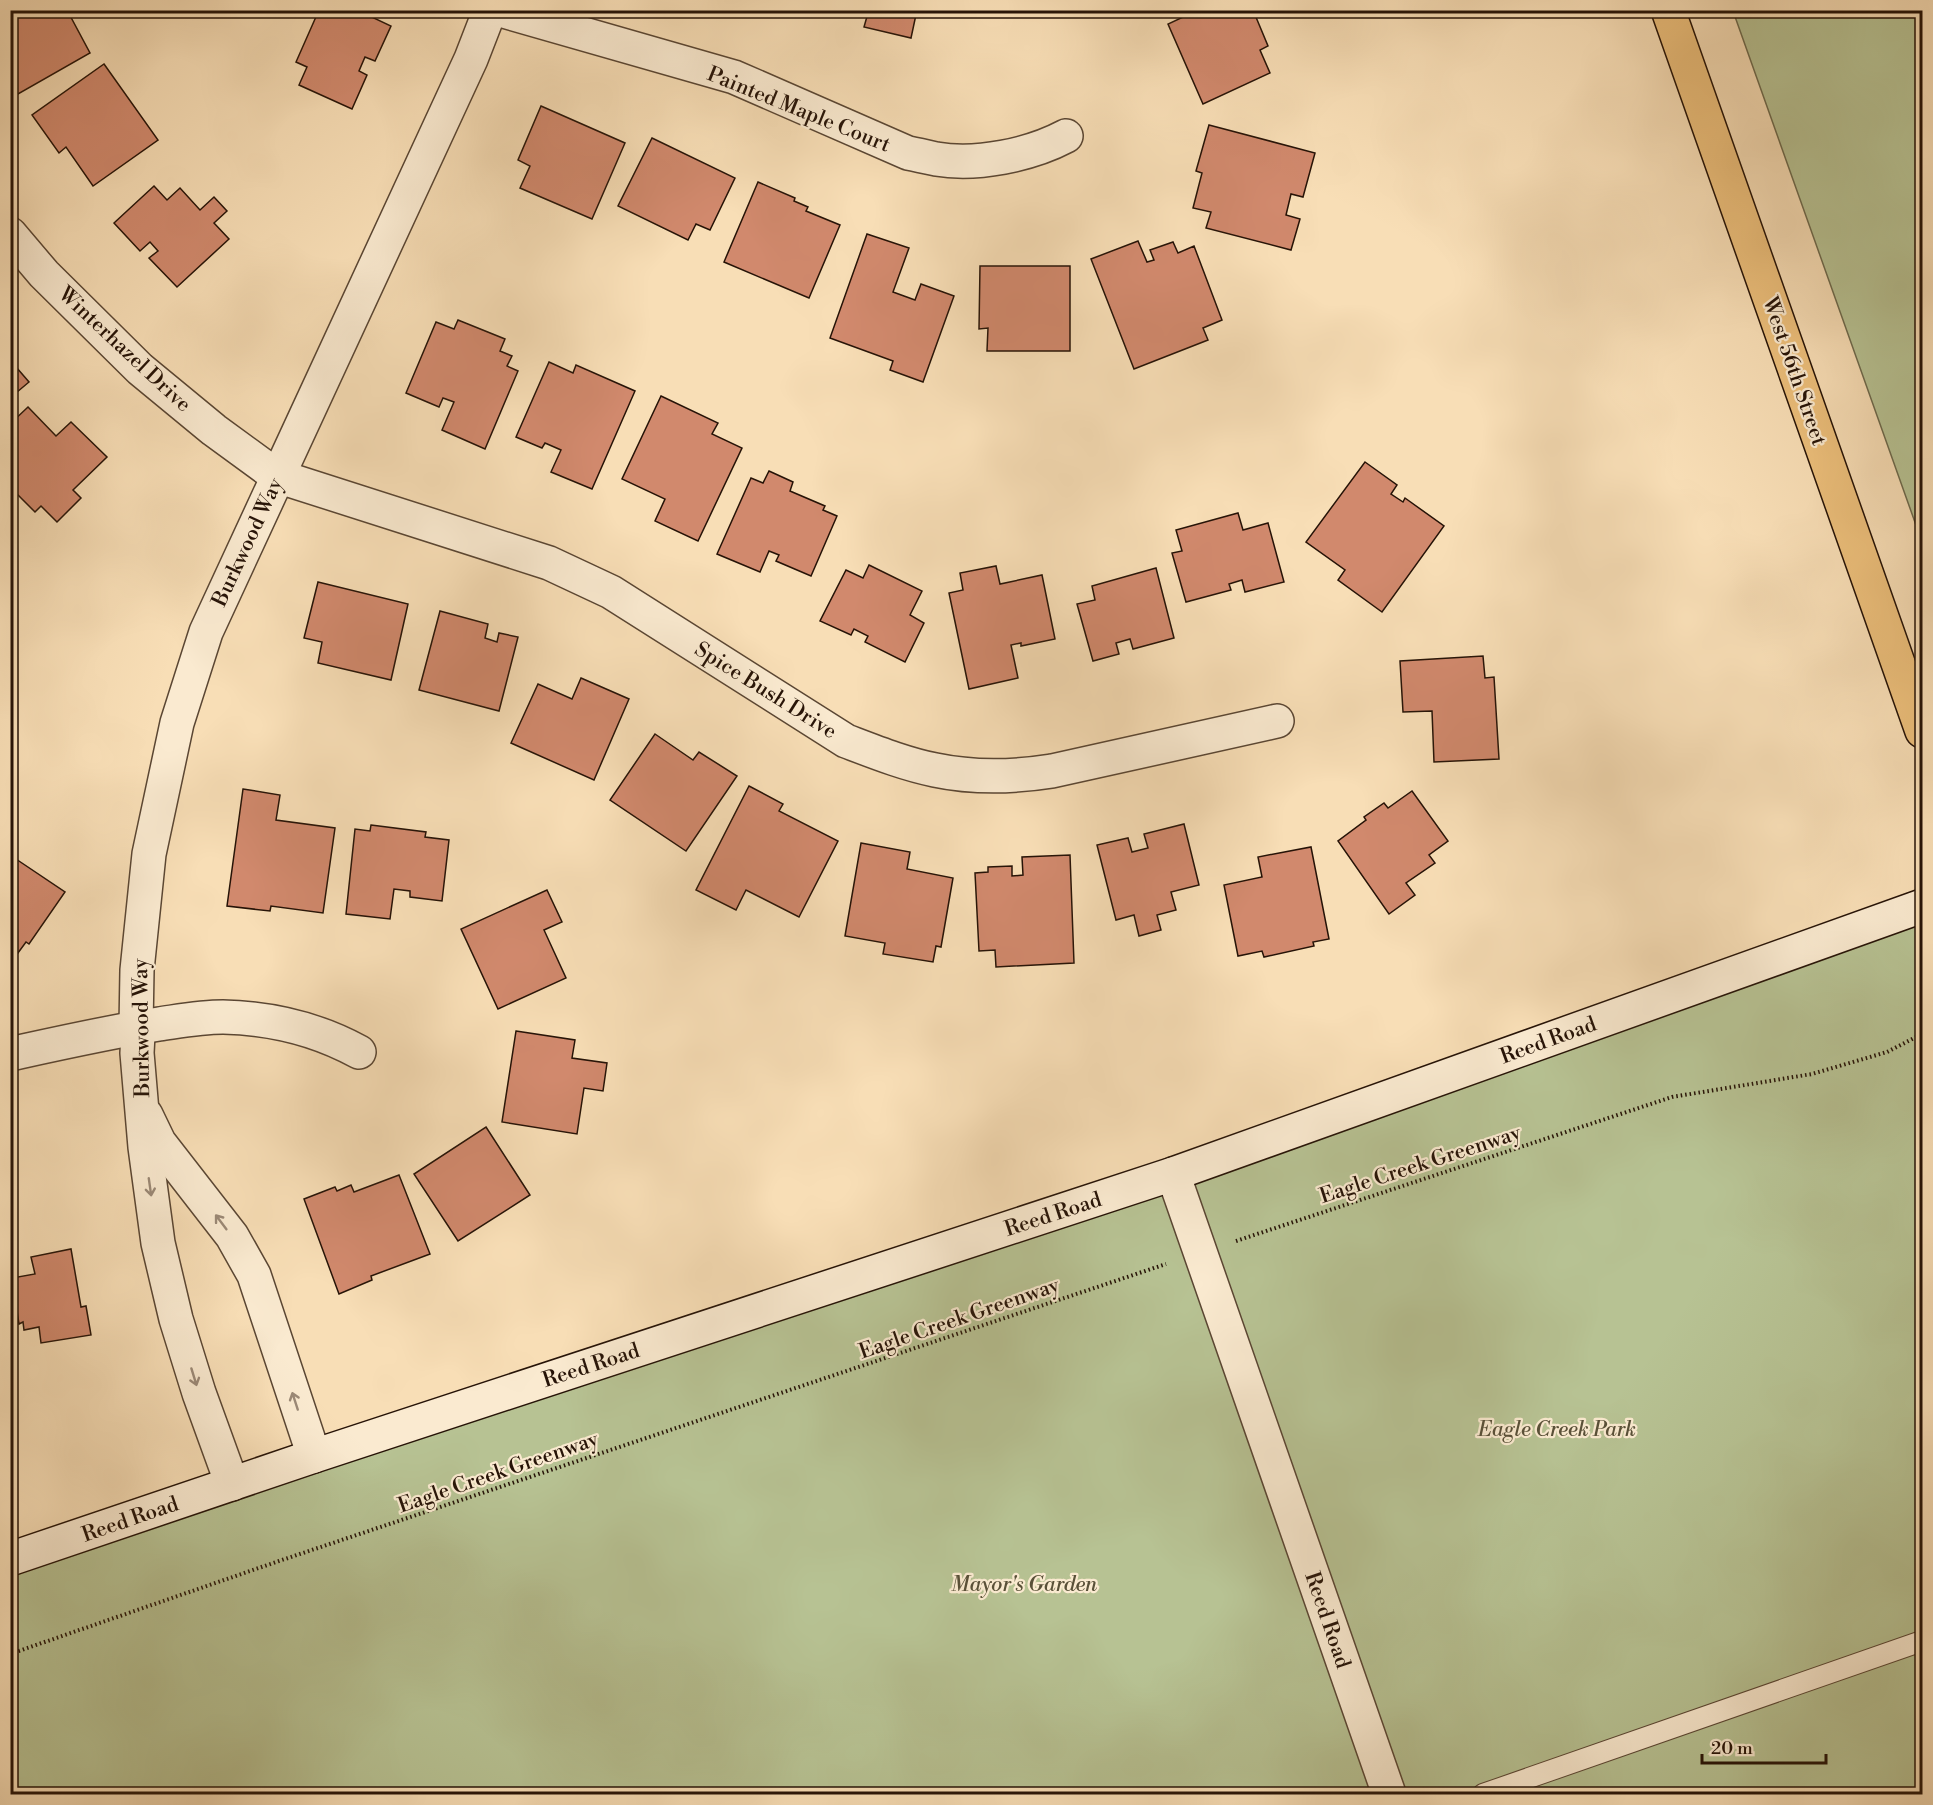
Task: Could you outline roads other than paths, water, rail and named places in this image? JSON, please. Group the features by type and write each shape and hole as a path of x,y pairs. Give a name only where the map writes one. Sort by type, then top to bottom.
{"main road":[{"name":"West 56th Street","path":"1668,10 1923,731"}],"street":[{"name":"Burkwood Way","path":"232,1484 199,1393 176,1319 158,1243 145,1147 136,1028 137,970 149,854 174,732 207,633 277,476 471,59 490,10"},
{"name":"Painted Maple Court","path":"500,10 734,77 908,153 936,159 985,159 1022,153 1066,136"},
{"name":"Winterhazel Drive","path":"10,234 44,274 140,369 214,430 277,476"},
{"name":"Spice Bush Drive","path":"277,476 549,563 580,576 611,592 846,741 937,771 994,775 1052,771 1277,721"},
{"name":"Reed Road","path":"10,1559 314,1456 1173,1174 1923,906"},
{"path":"10,1054 136,1028 208,1018 270,1021 335,1039 359,1052"},
{"name":"Burkwood Way","path":"142,1108 159,1142 232,1236 254,1275 314,1456"},
{"name":"Reed Road","path":"1173,1174 1389,1794"}],"lane":[{"path":"1483,1794 1923,1641"}],"park label":[{"name":"Eagle Creek Park","path":"1557,1429"},
{"name":"Mayor's Garden","path":"1024,1584"}]}
